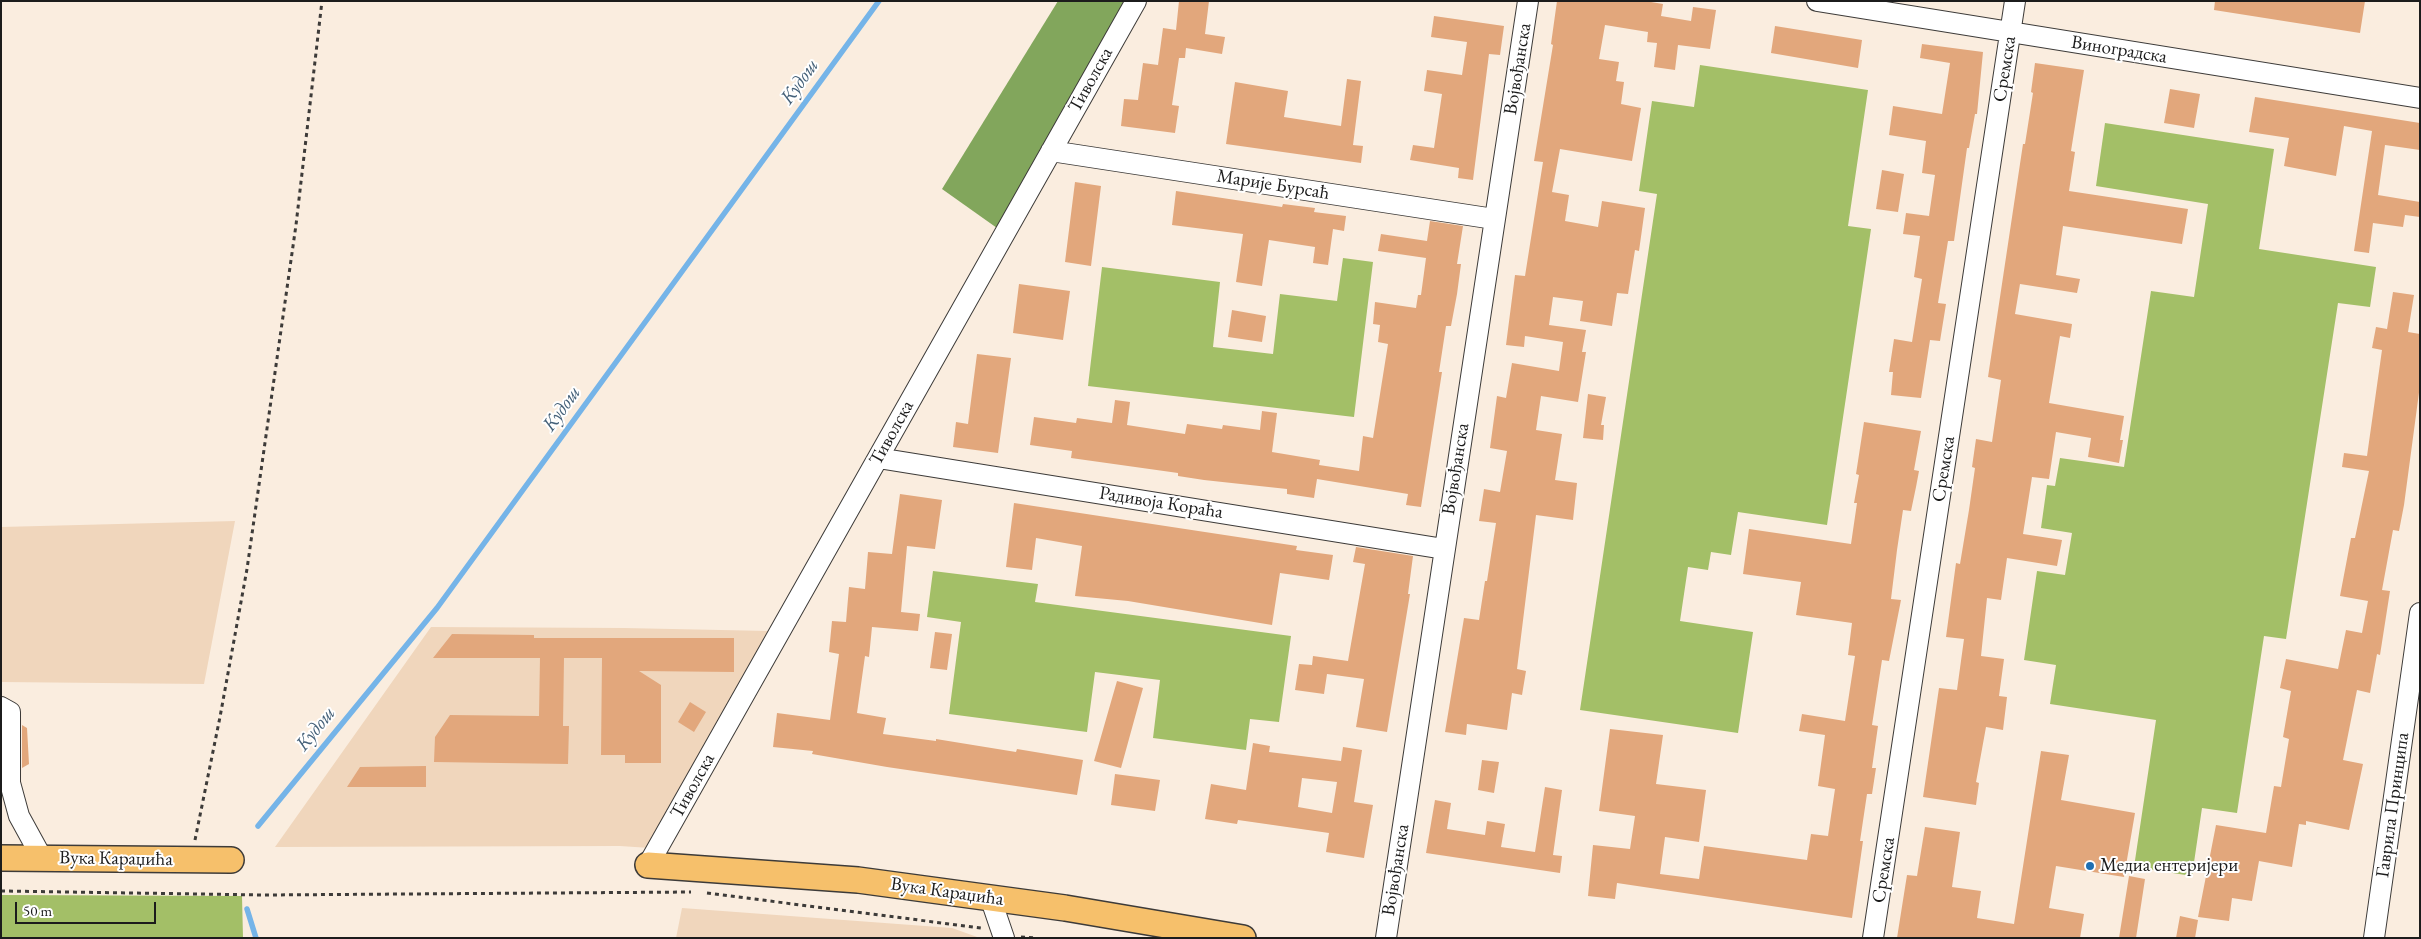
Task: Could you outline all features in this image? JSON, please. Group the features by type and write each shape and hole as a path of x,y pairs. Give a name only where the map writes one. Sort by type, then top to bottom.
{"main road":[{"name":"Вука Караџића","path":"1,858 231,860"},
{"name":"Вука Караџића","path":"648,865 821,876 990,897 1243,938"}],"street":[{"name":"Тиволска","path":"648,865 1136,1"},
{"name":"Војвођанска","path":"1386,938 1528,1"},
{"name":"Виноградска","path":"1817,1 2420,98"},
{"name":"Сремска","path":"1873,938 2015,1"},
{"name":"Марије Бурсаћ","path":"1051,150 1494,219"},
{"name":"Радивоја Кораћа","path":"878,458 1444,549"},
{"name":"Гаврила Принципа","path":"2374,938 2420,613"},
{"path":"1,707 10,712 10,782 12,791 19,816 42,858"},
{"path":"990,897 1004,937"}],"path":[{"path":"190,860 220,717 247,569 296,225 322,1"},
{"path":"1,891 231,895 698,892 984,929 1004,937 1035,938"}],"shaded area":[{"path":"235,521 204,684 1,682 1,527"},
{"path":"431,627 769,631 650,848 620,846 275,847"},
{"path":"682,908 952,928 980,938 676,938"}],"green space":[{"path":"1058,1 1127,1 997,228 942,189"},
{"path":"1700,65 1868,90 1848,226 1871,229 1827,525 1738,512 1731,555 1711,552 1708,570 1688,567 1680,621 1753,632 1738,733 1580,710 1657,194 1639,191 1652,101 1694,107"},
{"path":"2105,123 2274,149 2259,249 2376,267 2370,307 2338,303 2286,639 2264,636 2237,813 2202,808 2192,876 2134,867 2156,720 2050,704 2056,665 2024,660 2037,571 2065,575 2072,533 2041,528 2047,485 2055,486 2060,458 2124,467 2151,291 2194,297 2208,204 2096,186"},
{"path":"1343,258 1373,262 1354,417 1088,386 1102,267 1220,282 1213,347 1273,354 1280,294 1337,301"},
{"path":"933,571 1038,584 1035,602 1291,636 1279,722 1250,719 1246,750 1153,738 1160,680 1095,672 1087,732 949,714 961,622 927,617"},
{"path":"1,895 242,896 243,938 1,938"}],"building":[{"path":"1179,1 1209,1 1205,34 1225,37 1222,54 1186,48 1185,58 1179,58 1172,105 1179,106 1175,133 1121,126 1124,99 1138,100 1143,63 1158,65 1163,28 1176,30"},
{"path":"1557,1 1645,1 1663,4 1661,16 1691,21 1693,7 1716,10 1710,49 1678,45 1675,70 1654,67 1657,43 1647,42 1648,32 1605,25 1599,59 1619,62 1616,81 1624,82 1621,104 1641,108 1632,161 1560,149 1552,192 1569,195 1565,221 1598,227 1602,201 1645,208 1639,251 1635,250 1628,294 1617,293 1612,326 1580,321 1583,301 1553,297 1549,325 1586,330 1582,352 1586,352 1578,402 1541,396 1536,430 1562,434 1555,480 1577,483 1573,520 1536,515 1517,669 1526,671 1522,695 1512,693 1507,730 1467,724 1466,735 1445,732 1464,618 1479,620 1496,523 1479,521 1484,489 1500,492 1507,451 1490,448 1497,396 1506,398 1512,363 1559,371 1563,342 1525,336 1524,347 1506,345 1515,275 1525,276 1543,162 1534,161 1553,45 1551,44"},
{"path":"2215,1 2365,1 2360,33 2214,10"},
{"path":"1434,16 1504,26 1500,55 1489,54 1473,180 1458,178 1459,168 1410,160 1413,145 1434,148 1442,94 1424,91 1427,70 1462,75 1467,42 1431,37"},
{"path":"1775,26 1862,40 1858,68 1771,53"},
{"path":"1922,44 1983,52 1977,114 1975,114 1969,148 1967,148 1954,241 1948,241 1938,303 1946,304 1940,341 1930,340 1921,398 1891,395 1893,372 1889,372 1894,339 1912,342 1922,279 1914,277 1920,236 1903,234 1906,213 1929,216 1935,175 1922,173 1926,141 1889,135 1893,106 1942,114 1950,63 1920,58"},
{"path":"2035,63 2084,70 2071,151 2075,152 2069,191 2188,209 2182,244 2063,226 2056,275 2080,279 2077,293 2020,284 2015,314 2072,324 2070,338 2060,336 2049,403 2124,416 2120,440 2123,440 2119,463 2088,457 2091,438 2056,432 2049,479 2032,477 2023,534 2062,540 2057,566 2007,558 2001,600 1987,598 1981,656 2004,659 1999,696 2007,697 2003,730 1986,727 1976,782 1979,783 1976,805 1923,797 1939,688 1957,690 1964,639 1946,637 1956,563 1960,564 1969,510 1975,468 1972,467 1976,439 1992,442 2001,380 1988,377 2023,144 2025,144 2033,93 2031,92"},
{"path":"1347,79 1361,81 1353,145 1363,146 1361,163 1226,144 1235,82 1288,91 1284,117 1341,126"},
{"path":"2170,89 2200,94 2194,128 2164,123"},
{"path":"2255,97 2420,123 2420,150 2385,145 2378,195 2420,202 2420,217 2405,215 2403,227 2373,223 2369,253 2354,251 2372,131 2344,126 2336,176 2284,166 2289,138 2249,132"},
{"path":"1882,170 1904,174 1898,212 1876,209"},
{"path":"1075,182 1101,186 1091,266 1065,262"},
{"path":"1176,191 1282,207 1283,204 1315,208 1314,212 1346,216 1344,231 1333,229 1328,265 1313,263 1315,247 1269,240 1262,286 1236,282 1243,234 1172,225"},
{"path":"1430,221 1463,226 1457,264 1461,264 1457,294 1451,326 1446,326 1439,372 1442,372 1421,507 1406,505 1408,494 1317,479 1314,498 1287,494 1287,489 1204,480 1178,476 1178,473 1071,458 1072,451 1030,445 1034,417 1076,423 1077,418 1112,423 1115,400 1130,402 1127,425 1185,434 1187,424 1222,429 1223,425 1260,430 1262,411 1277,413 1272,452 1320,460 1319,465 1359,471 1363,436 1373,438 1388,344 1378,342 1380,325 1373,324 1375,302 1416,308 1418,295 1421,295 1426,258 1378,251 1381,234 1427,241"},
{"path":"1019,284 1070,291 1063,340 1013,333"},
{"path":"2393,292 2414,295 2408,332 2420,334 2420,385 2404,505 2399,531 2393,530 2382,590 2390,591 2380,655 2377,654 2370,693 2357,690 2343,760 2363,764 2349,830 2306,821 2306,825 2299,824 2292,867 2259,861 2252,901 2232,898 2229,921 2198,917 2216,825 2266,833 2274,786 2281,787 2289,739 2283,737 2291,691 2280,688 2286,659 2338,669 2346,630 2362,633 2368,601 2340,596 2351,538 2355,538 2369,471 2342,467 2344,453 2367,456 2382,350 2372,348 2376,327 2387,329"},
{"path":"1232,310 1266,316 1262,342 1228,337"},
{"path":"977,354 1011,358 998,453 953,447 956,422 968,424"},
{"path":"1588,394 1606,397 1601,425 1604,425 1603,440 1583,438"},
{"path":"1864,422 1921,431 1914,470 1919,471 1911,511 1903,510 1891,599 1901,600 1889,661 1882,660 1872,725 1878,726 1872,768 1876,768 1872,794 1867,794 1860,841 1863,841 1852,918 1617,883 1615,899 1588,896 1593,845 1630,849 1635,816 1599,811 1610,729 1663,735 1656,784 1706,790 1699,842 1665,837 1660,874 1699,879 1704,846 1807,860 1811,834 1828,836 1835,789 1818,786 1825,735 1799,731 1802,714 1845,721 1855,656 1848,655 1852,623 1796,615 1801,582 1743,574 1749,529 1851,544 1857,503 1854,503 1859,475 1856,474"},
{"path":"900,494 942,500 935,549 907,546 901,612 920,614 918,631 872,627 869,657 865,656 857,713 886,718 883,734 936,741 936,739 1016,752 1017,749 1083,760 1077,795 887,767 812,754 813,751 773,747 777,713 830,720 839,654 829,652 832,621 846,622 849,587 865,589 868,552 892,554"},
{"path":"1014,503 1297,546 1296,550 1333,555 1329,580 1280,573 1272,625 1128,601 1075,596 1082,546 1036,538 1032,570 1006,567"},
{"path":"1356,547 1413,556 1408,594 1410,594 1387,732 1356,727 1364,679 1327,674 1324,694 1295,690 1299,664 1312,665 1313,656 1348,661 1365,564 1353,562"},
{"path":"935,632 952,634 947,670 930,668"},
{"path":"452,634 534,635 534,638 734,638 734,672 639,671 661,685 661,763 625,763 625,755 601,755 602,658 564,658 563,726 569,726 568,764 434,762 435,737 450,715 539,716 540,658 433,658"},
{"path":"1117,681 1143,688 1121,768 1094,761"},
{"path":"690,702 706,712 694,732 678,722"},
{"path":"22,725 27,728 29,764 22,768"},
{"path":"1253,743 1270,746 1269,752 1341,761 1343,747 1362,750 1354,802 1373,805 1364,858 1326,852 1329,833 1238,820 1237,824 1205,819 1211,784 1246,790","holes":["1302,778 1337,782 1332,813 1298,807"]},
{"path":"2041,751 2069,755 2061,800 2135,813 2124,877 2056,866 2049,908 2084,914 2080,938 1897,938 1907,875 1917,876 1925,827 1960,832 1952,887 1981,891 1977,918 2014,924"},
{"path":"1482,760 1499,762 1494,793 1478,790"},
{"path":"426,766 426,787 347,787 360,767"},
{"path":"1115,774 1160,780 1155,811 1111,805"},
{"path":"1545,787 1562,790 1553,855 1562,856 1560,873 1426,853 1435,800 1451,803 1447,829 1485,835 1487,821 1505,824 1501,847 1535,852"},
{"path":"2129,876 2145,879 2136,938 2119,938"},
{"path":"2180,916 2198,920 2195,938 2176,938"}],"waterway":[{"name":"Кудош","path":"258,826 437,608 879,1"},
{"name":"Кудош","path":"247,909 256,938"}],"place":[{"name":"Медиа ентеријери","path":"2090,866"}]}
